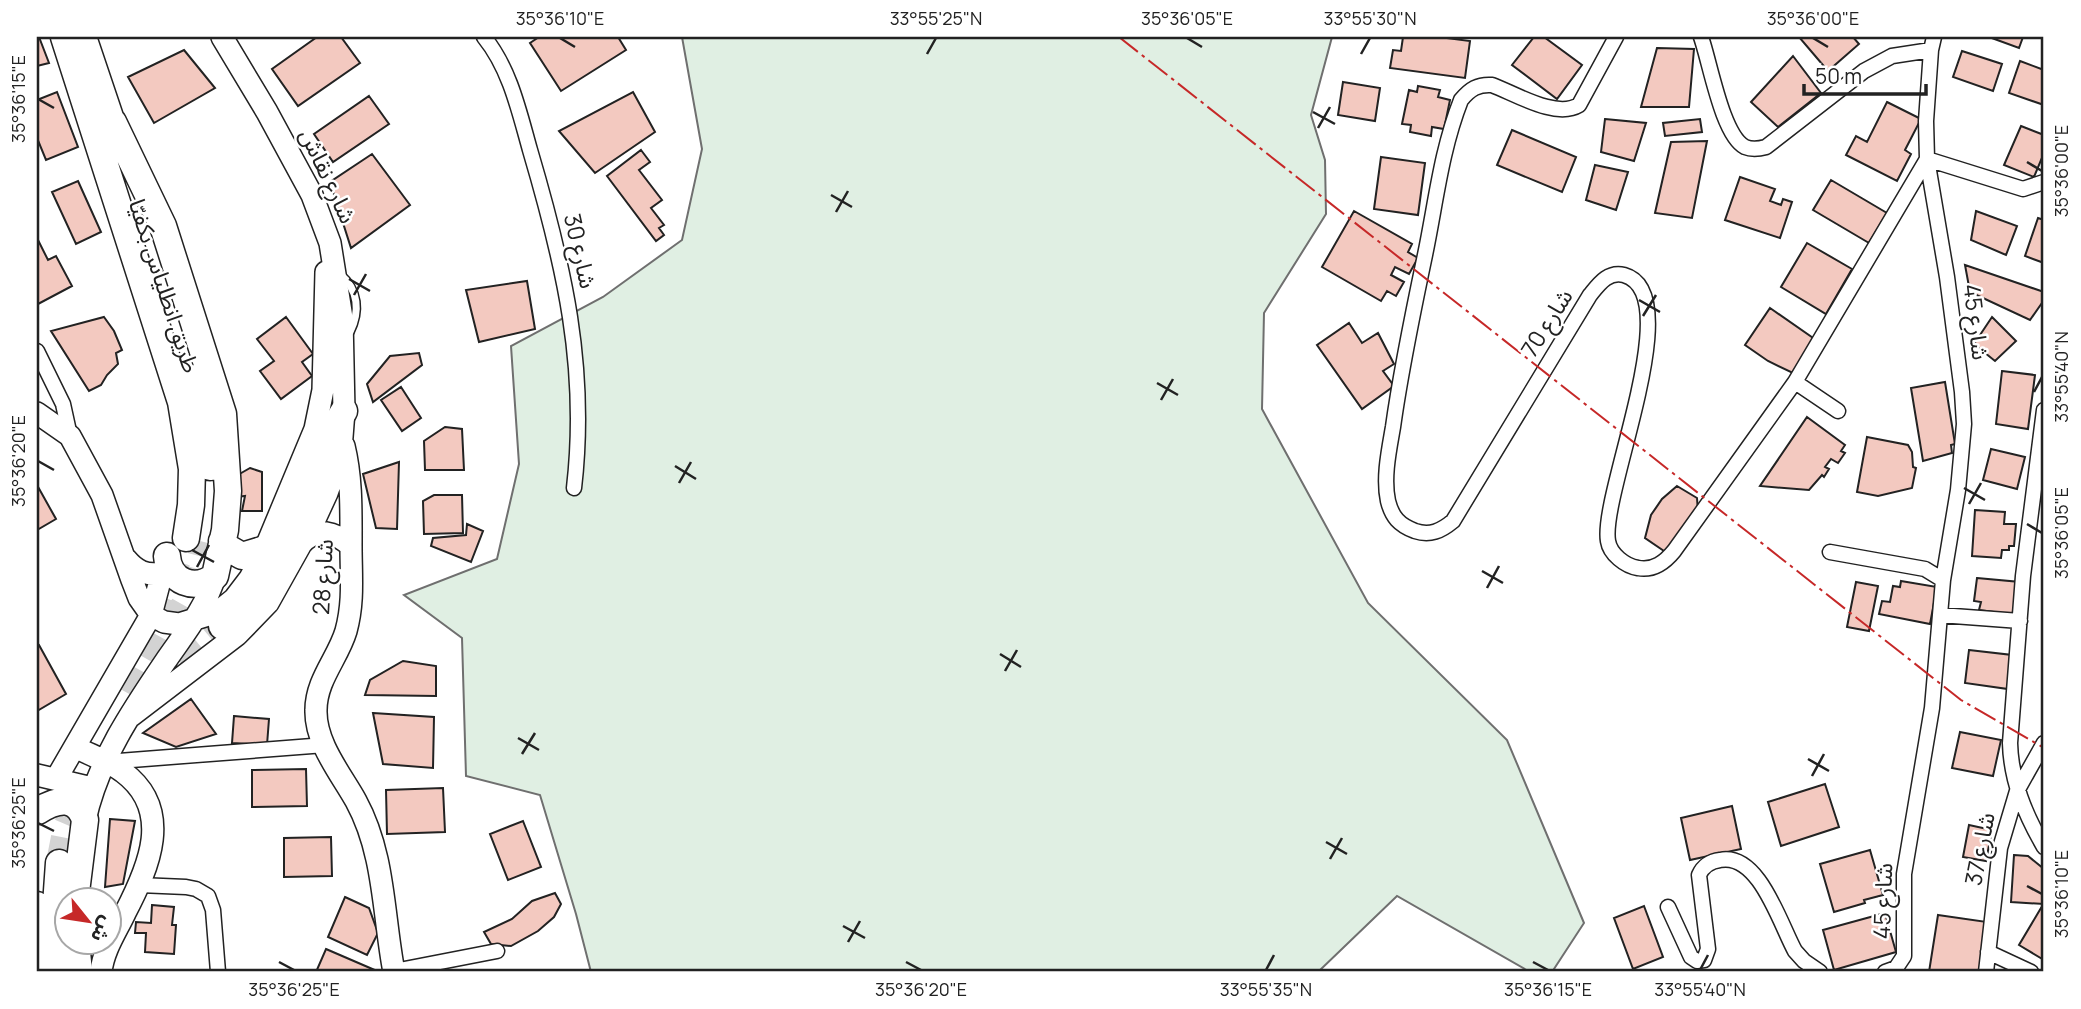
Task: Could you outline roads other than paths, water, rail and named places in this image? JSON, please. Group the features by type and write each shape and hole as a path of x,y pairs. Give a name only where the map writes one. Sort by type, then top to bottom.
{"highway":[{"path":"64,37 164,348 158,372 171,429 178,498 188,550 215,576 197,585 184,583 173,575 188,550"},
{"name":"طريق انطلياس بكفيّا","path":"83,37 113,122 202,407 210,475 209,511 188,550"},
{"path":"204,623 253,599 274,568 325,443 343,424"},
{"path":"188,550 228,548 242,556 265,549"},
{"path":"38,812 46,777"},
{"path":"38,812 53,801 70,802 81,810 85,820 77,886"},
{"path":"37,897 50,861 61,972"},
{"path":"37,905 42,972"}],"street":[{"name":"شارع نقاش","path":"222,37 262,102 312,195 331,243 343,341 343,424"},
{"name":"شارع 30","path":"484,37 498,56 512,86 568,292 579,419 574,488"},
{"name":"شارع 70","path":"1616,37 1580,106 1573,109 1550,108 1492,85 1475,86 1461,100 1447,137 1440,168 1429,237 1401,366 1387,463 1388,500 1399,524 1421,533 1433,533 1453,521 1590,295 1611,275 1625,275 1636,282 1644,296 1648,313 1645,362 1608,532 1610,547 1626,564 1649,569 1667,560 1795,382 1927,159"},
{"path":"1701,37 1730,130 1741,144 1752,149 1766,147 1846,85 1892,56 1932,44"},
{"name":"شارع 45","path":"1885,972 1896,968 1904,956 1904,873 1932,708 1943,580 1958,490 1964,424 1947,277 1927,159 1926,121 1932,44"},
{"path":"1927,159 2023,189 2044,182"},
{"path":"208,657 195,645 194,628 234,599 250,578 265,549 315,429 323,390 326,274 328,266 335,265"},
{"path":"37,351 63,404 70,436 102,495 139,598 151,615 171,624 204,623"},
{"path":"1795,382 1838,411"},
{"path":"2044,410 2023,576 2010,743 2017,791 2044,847"},
{"path":"37,413 70,436"},
{"path":"131,716 237,635 259,615 276,592 327,493 337,465 343,424"},
{"name":"شارع 28","path":"343,424 351,491 353,594 344,637 319,689 316,720 327,749 357,803 374,844 394,972"},
{"path":"301,545 313,534 321,532 337,535 351,545"},
{"path":"126,559 138,570 154,574 188,550"},
{"path":"46,777 75,747 188,550"},
{"path":"1830,552 1925,569 1943,580"},
{"path":"85,820 92,788 118,733 204,623 205,603 215,576"},
{"path":"1940,615 2020,621"},
{"name":"شارع 37","path":"1986,972 2000,848 2017,791 2044,743"},
{"path":"75,747 120,769 134,781 151,811 151,847 139,885 105,952 101,972"},
{"path":"104,762 327,749"},
{"path":"46,777 92,788"},
{"path":"1668,907 1691,957 1697,961 1704,960 1708,949 1699,875 1702,868 1711,863 1736,860 1745,864 1755,875 1795,951 1820,972"},
{"path":"139,885 186,887 208,896 213,910 218,972"},
{"path":"394,972 497,951"},
{"path":"1987,952 2031,972"}],"tunnel":[{"path":"155,622 186,538"},
{"path":"133,696 191,592 204,542"},
{"path":"149,686 222,626"},
{"path":"59,863 66,827 84,785"}]}
